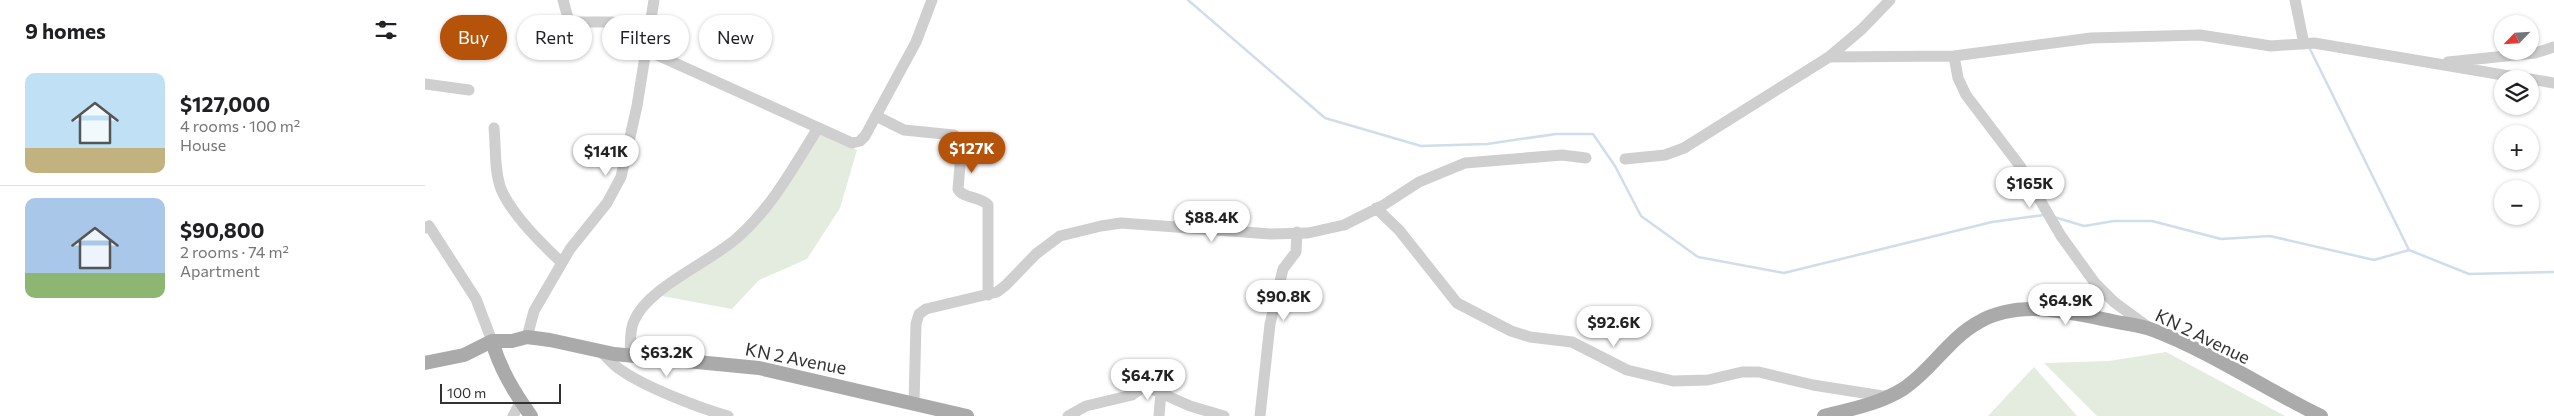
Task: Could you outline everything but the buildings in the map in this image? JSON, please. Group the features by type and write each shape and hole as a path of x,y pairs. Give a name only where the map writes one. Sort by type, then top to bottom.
{"main road":[{"name":"KN 2 Avenue","path":"1824,416 1889,397 1904,389 1969,327 2004,312 2029,309 2070,312 2152,330 2215,360 2321,416"},
{"name":"KN 2 Avenue","path":"492,341 512,341 527,337 557,341 601,352 759,368 967,416"},
{"path":"431,362 464,355 492,341 516,412 531,416"}],"street":[{"path":"563,0 568,18 573,22 602,22"},
{"path":"651,15 654,0"},
{"path":"668,60 852,143 860,141 865,136 916,42 933,0"},
{"path":"1625,159 1665,155 1683,148 1829,57 1890,0"},
{"path":"2295,0 2305,44"},
{"path":"1829,57 1954,56 2091,38 2200,35 2271,46 2314,43 2494,73"},
{"path":"2434,63 2535,53 2554,47"},
{"path":"1954,56 1959,78 1966,95 2020,166 2061,236 2095,283 2108,296 2152,330"},
{"path":"527,337 533,311 570,249 607,203 621,177 637,106 644,60"},
{"path":"2539,81 2554,83"},
{"path":"425,84 469,90"},
{"path":"876,116 905,130 954,135 962,142 958,189 962,194 983,200 988,205 988,295"},
{"path":"494,128 500,182 504,194 531,232 562,263"},
{"path":"630,355 633,321 640,311 663,289 738,238 770,202 818,128"},
{"path":"914,403 916,324 919,314 926,309 988,295 1007,285 1036,254 1060,236 1121,223 1271,234 1308,233 1344,224 1376,208 1419,182 1465,163 1542,156 1586,158"},
{"path":"1376,208 1399,230 1457,304 1511,331 1530,337 1572,342 1627,370 1673,381 1701,381 1742,372 1759,372 1813,385 1889,397"},
{"path":"425,228 429,226 476,299 492,341"},
{"path":"1260,416 1270,324 1283,269 1296,252 1297,232"},
{"path":"601,352 621,370 633,377 695,405 728,416"},
{"path":"425,371 431,362"},
{"path":"1068,416 1086,406 1132,395 1145,386 1190,406 1224,416"},
{"path":"1159,416 1161,392"}],"shaded area":[{"path":"821,131 857,150 840,208 807,259 759,280 732,309 662,296 673,285 740,242"},
{"path":"2166,352 2285,416 2097,416 2044,363 2109,361"},
{"path":"2034,367 2077,416 1988,416"}],"waterway":[{"path":"1188,0 1325,118 1421,146 1487,144 1556,134 1593,134 1615,166 1641,216 1698,257 1784,273 1992,222 2044,215"},
{"path":"2309,47 2409,250 2469,274 2554,272"},
{"path":"2054,217 2084,226 2114,221 2152,221 2221,239 2270,236 2374,260 2409,250"}]}
